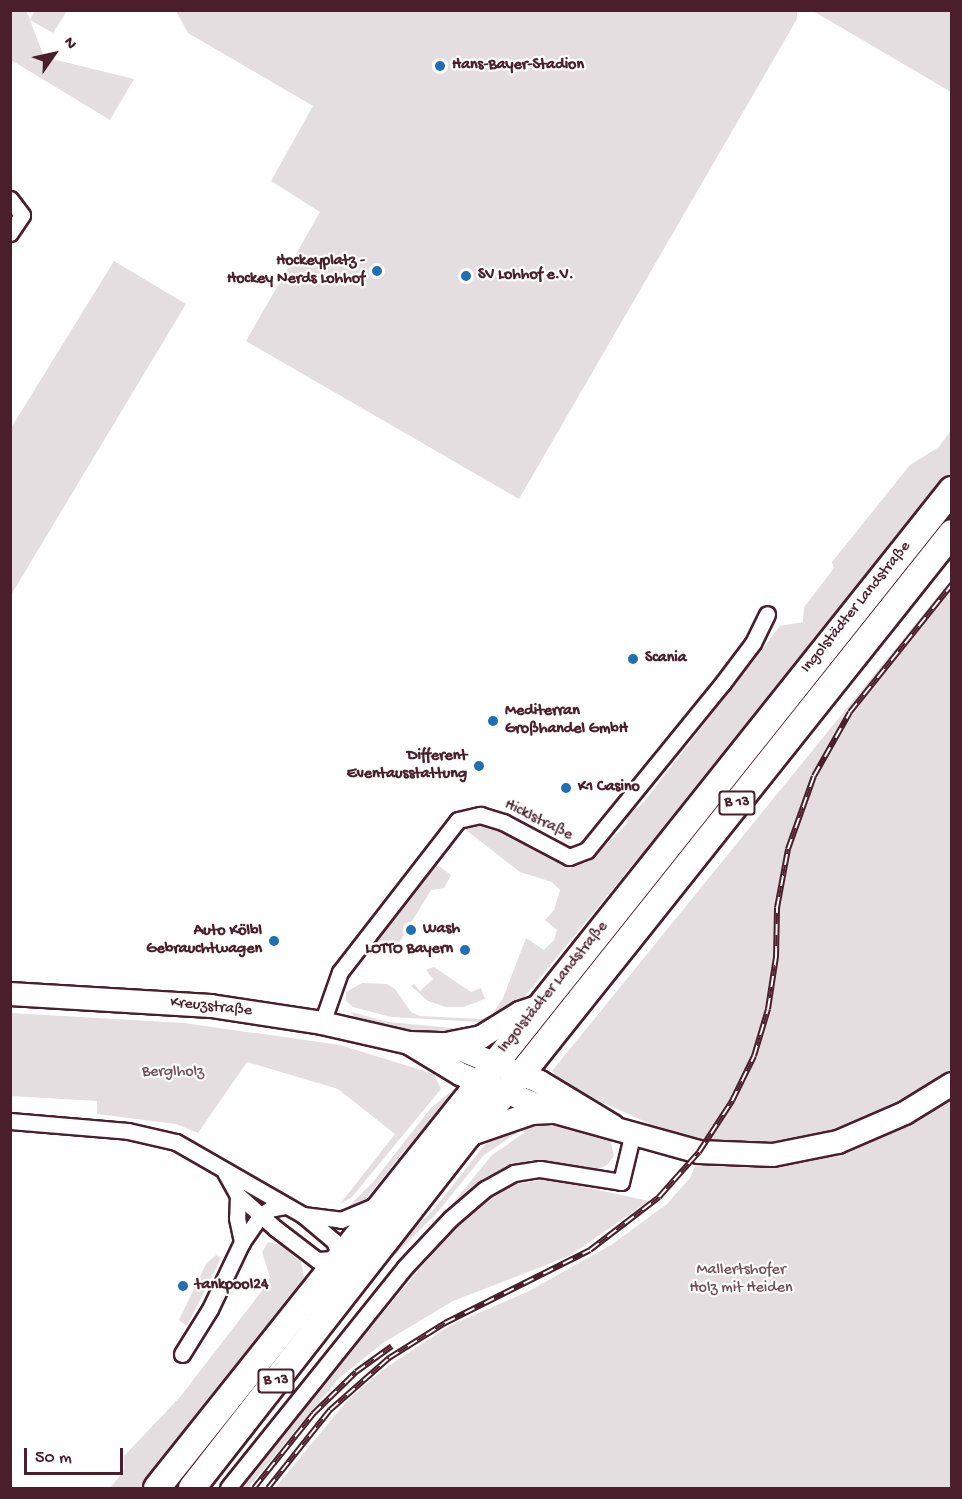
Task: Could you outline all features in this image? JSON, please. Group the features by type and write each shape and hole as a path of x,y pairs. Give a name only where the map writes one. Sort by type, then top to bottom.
{"main road":[{"name":"Ingolstädter Landstraße","path":"157,1488 951,490"},
{"name":"Ingolstädter Landstraße","path":"192,1488 361,1275 468,1135 514,1083 951,533"},
{"name":"Kreuzstraße","path":"10,994 211,1006 322,1023 409,1043 447,1044 481,1037 520,1013 540,1006"},
{"name":"Kreuzstraße","path":"409,1043 426,1056 478,1082 514,1083 623,1129"},
{"name":"Kreuzstraße","path":"447,1044 495,1062 514,1083"},
{"path":"514,1083 555,1112"},
{"path":"468,1135 532,1113 555,1112 623,1129 699,1152 773,1155 838,1142 870,1130 951,1084"}],"street":[{"path":"10,233 20,219 16,204"},
{"name":"Hicklstraße","path":"322,1023 340,972 458,820 480,815 503,822 569,857 587,850 722,684 753,643 767,614"},
{"path":"10,1121 128,1131 176,1142 303,1215 334,1241 339,1259 361,1275"},
{"path":"228,1488 405,1267 450,1219 485,1189 514,1173 540,1169 621,1182 623,1129"},
{"path":"225,1172 238,1195 260,1216 317,1260 339,1259"},
{"path":"242,1242 237,1218 238,1195 252,1184"},
{"path":"303,1215 341,1220 368,1205 384,1203"},
{"path":"182,1354 210,1309 242,1242 260,1216 270,1209 285,1206"}],"green space":[{"path":"10,11 26,11 30,19 35,11 67,11 53,33 30,20 44,57 134,79 110,120 11,60"},
{"name":"SV Lohhof e.V.","path":"176,11 797,11 797,19 519,499 246,341 320,212 271,181 313,106 188,33"},
{"path":"813,11 951,11 951,92"},
{"path":"114,261 186,304 11,595 11,428"},
{"path":"951,430 951,474 668,830 634,863 512,1012 482,1031 480,1022 391,1017 353,1007 346,1001 346,992 362,983 387,984 395,989 411,1012 420,1016 482,1019 492,1015 503,998 526,938 544,950 554,940 557,930 545,920 554,910 560,890 552,882 520,872 462,827 482,820 563,865 587,863 628,823 627,816 644,802 780,626 803,622 804,607 834,568 832,562 910,465 939,447"},
{"path":"951,545 951,555 548,1064 556,1046"},
{"path":"951,580 951,1073 901,1105 856,1127 769,1144 708,1144 650,1124 564,1085 552,1071"},
{"path":"435,863 451,875 444,888 431,890 394,951 383,955 378,949 376,937 405,906 405,899"},
{"path":"434,967 471,992 481,988 485,999 463,1007 446,1007 428,1001 411,986 414,984 420,991 433,979 426,970"},
{"path":"351,1012 388,1022 473,1030 443,1037 357,1020"},
{"name":"Berglholz","path":"11,1013 184,1023 340,1045 434,1074 441,1089 352,1197 340,1204 395,1134 338,1089 247,1062 198,1133 176,1124 97,1114 97,1101 11,1096"},
{"path":"450,1092 445,1108 424,1134 404,1151 361,1205 342,1213 373,1182 430,1109"},
{"name":"Mallertshofer Holz mit Heiden","path":"951,1093 951,1488 275,1488 347,1401 381,1371 449,1326 529,1291 611,1245 667,1204 690,1178 699,1158 772,1163"},
{"path":"558,1120 610,1138 614,1156 607,1165 595,1171 531,1160 514,1165 479,1183 448,1209 492,1155 524,1133 525,1121"},
{"path":"518,1127 515,1134 484,1155 436,1214 392,1258 387,1255 434,1209 483,1147 497,1134"},
{"path":"548,1179 649,1201 569,1256 453,1301 383,1343 339,1378 248,1488 237,1488 448,1235 472,1211 511,1185"},
{"path":"268,1242 281,1245 301,1262 305,1282 145,1488 110,1488 124,1471 124,1456 180,1397 261,1292 270,1277 262,1252"},
{"path":"216,1255 221,1258 187,1326 179,1320 206,1264"}],"railway":[{"path":"268,1488 330,1410 389,1358 445,1323 590,1250 659,1197 699,1152 732,1101 754,1056 768,1009 776,957 777,908 788,849 814,776 850,712 952,584"},
{"path":"254,1488 313,1414 356,1372 392,1346"}],"place":[{"name":"Hans-Bayer-Stadion","path":"440,66"},
{"name":"Hockeyplatz - Hockey Nerds Lohhof","path":"377,271"},
{"name":"SV Lohhof e.V.","path":"466,276"},
{"name":"Scania","path":"633,659"},
{"name":"Mediterran Großhandel GmbH","path":"493,721"},
{"name":"Different Eventausstattung","path":"479,766"},
{"name":"K1 Casino","path":"566,788"},
{"name":"Wash","path":"411,930"},
{"name":"Auto Kölbl Gebrauchtwagen","path":"274,941"},
{"name":"LOTTO Bayern","path":"465,950"},
{"name":"tankpool24","path":"183,1286"}]}
